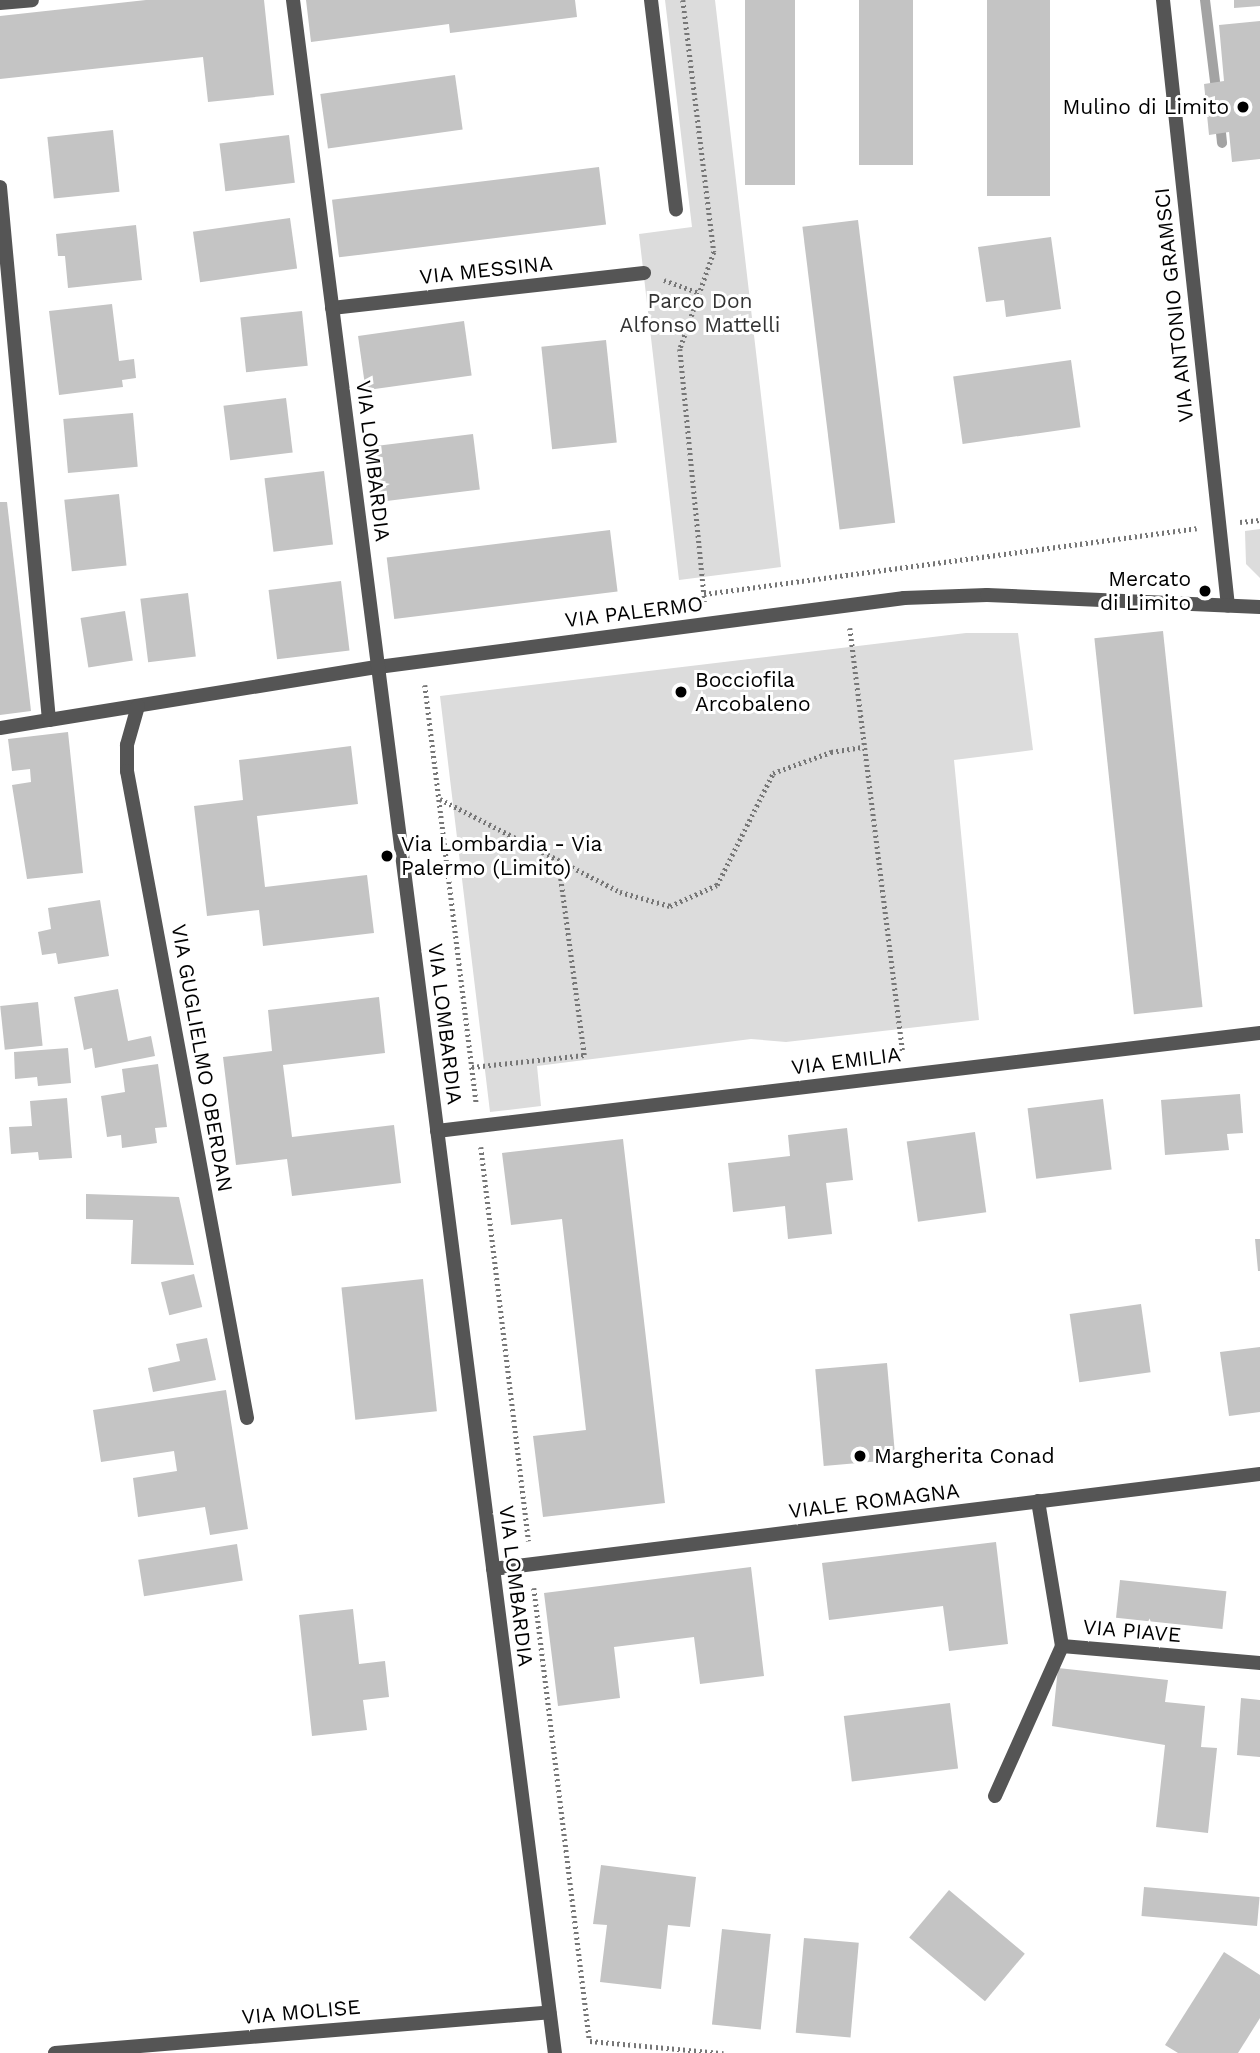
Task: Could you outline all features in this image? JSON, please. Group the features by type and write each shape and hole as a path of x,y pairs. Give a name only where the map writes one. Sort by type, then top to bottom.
{"street":[{"path":"0,3 32,0"},
{"name":"VIA LOMBARDIA","path":"293,0 555,2053"},
{"path":"651,0 676,210"},
{"name":"VIA ANTONIO GRAMSCI","path":"1163,0 1228,606"},
{"path":"0,187 49,720"},
{"name":"VIA MESSINA","path":"332,308 644,273"},
{"name":"VIA PALERMO","path":"0,728 378,667 847,606 987,595 1260,607"},
{"name":"VIA GUGLIELMO OBERDAN","path":"138,706 127,745 127,771 247,1418"},
{"name":"VIA EMILIA","path":"437,1132 1260,1033"},
{"name":"VIALE ROMAGNA","path":"493,1569 1260,1474"},
{"name":"VIA PIAVE","path":"1038,1501 1062,1646 1260,1664"},
{"path":"995,1796 1062,1646"},
{"name":"VIA MOLISE","path":"55,2053 550,2012"}],"path":[{"path":"683,0 714,252 680,349 707,624"},
{"path":"644,273 700,293"},
{"path":"704,594 1260,520"},
{"path":"847,606 906,1075"},
{"path":"425,680 590,2041 723,2053"},
{"path":"439,799 620,892 670,906 717,885 773,773 831,752 864,747"},
{"path":"472,1067 584,1055 558,860"}],"green space":[{"name":"Parco Don Alfonso Mattelli","path":"665,0 715,0 781,567 679,580 639,234 692,227"},
{"path":"1260,529 1260,578 1246,564 1245,531"},
{"path":"966,633 1018,633 1033,750 954,760 979,1020 786,1042 751,1039 537,1066 541,1106 490,1112 440,696"}],"building":[{"path":"146,0 264,0 274,95 208,102 203,57 0,79 0,16"},
{"path":"306,0 575,0 577,17 450,33 449,24 311,42"},
{"path":"745,0 795,0 795,185 745,185"},
{"path":"859,0 913,0 913,165 859,165"},
{"path":"987,0 1050,0 1050,196 987,196"},
{"path":"1234,0 1260,0 1260,6 1234,8"},
{"name":"Mulino di Limito","path":"1260,21 1260,159 1232,162 1229,132 1209,135 1204,84 1224,81 1219,25"},
{"path":"455,75 463,129 328,148 320,94"},
{"path":"113,130 119,192 54,199 47,137"},
{"path":"289,135 295,183 225,191 220,144"},
{"path":"599,167 606,225 339,257 332,200"},
{"path":"290,218 297,269 200,282 193,232"},
{"path":"858,220 895,523 840,530 802,227"},
{"path":"136,225 142,280 68,288 65,256 58,256 56,234"},
{"path":"1051,237 1061,309 1006,317 1004,300 986,302 978,247"},
{"path":"112,304 119,361 134,359 136,378 122,380 123,387 59,395 49,311"},
{"path":"302,311 308,366 246,372 240,317"},
{"path":"464,321 472,375 366,390 358,336"},
{"path":"606,340 617,442 552,449 541,347"},
{"path":"1071,360 1080,427 963,444 953,377"},
{"path":"286,398 293,453 230,460 223,406"},
{"path":"133,413 138,467 68,473 63,419"},
{"path":"473,434 480,490 381,502 374,446"},
{"path":"324,471 333,544 273,552 264,478"},
{"path":"119,494 127,566 72,571 64,500"},
{"path":"0,502 7,502 31,711 0,715"},
{"path":"610,530 618,592 394,619 387,557"},
{"path":"341,581 350,650 277,659 269,590"},
{"path":"188,593 196,657 148,662 140,599"},
{"path":"125,611 133,660 88,667 81,618"},
{"path":"1163,631 1203,1007 1134,1014 1094,638"},
{"path":"68,732 83,873 27,879 12,785 31,782 30,769 12,771 8,739"},
{"path":"351,746 358,804 257,816 265,887 367,875 374,933 263,946 259,910 207,916 194,806 243,800 239,760"},
{"path":"100,900 109,956 58,964 56,953 42,955 38,932 51,929 48,908"},
{"path":"118,989 128,1041 151,1036 155,1056 95,1068 92,1048 84,1050 74,997"},
{"path":"379,997 385,1053 283,1065 292,1137 394,1125 401,1183 292,1196 287,1159 236,1165 223,1057 272,1051 268,1010"},
{"path":"38,1002 43,1046 5,1050 0,1006"},
{"path":"68,1048 71,1083 38,1086 37,1077 15,1079 14,1052"},
{"path":"158,1064 167,1127 155,1128 157,1143 122,1148 121,1135 107,1137 101,1096 125,1092 122,1069"},
{"path":"1240,1094 1243,1133 1227,1134 1229,1150 1165,1155 1161,1100"},
{"path":"67,1098 72,1158 39,1160 38,1152 11,1154 9,1127 32,1126 30,1101"},
{"path":"1103,1099 1112,1169 1036,1179 1028,1108"},
{"path":"847,1128 853,1180 826,1183 832,1234 788,1239 785,1206 733,1212 728,1163 790,1156 788,1135"},
{"path":"975,1132 986,1212 918,1222 907,1142"},
{"path":"623,1139 665,1503 543,1517 533,1436 586,1430 562,1219 511,1225 502,1153"},
{"path":"86,1194 179,1197 194,1265 131,1264 133,1220 86,1219"},
{"path":"1255,1239 1260,1239 1260,1271 1258,1271"},
{"path":"194,1274 202,1307 169,1315 161,1282"},
{"path":"423,1279 437,1411 355,1420 341,1288"},
{"path":"1141,1304 1151,1372 1079,1382 1070,1314"},
{"path":"207,1338 216,1380 153,1392 148,1368 180,1361 176,1344"},
{"path":"1260,1347 1260,1412 1229,1416 1220,1352"},
{"path":"887,1363 895,1460 824,1466 815,1369"},
{"path":"226,1390 248,1529 210,1535 205,1507 138,1517 133,1478 177,1471 174,1451 101,1462 93,1410"},
{"path":"996,1542 1008,1644 949,1651 943,1606 829,1620 822,1563"},
{"path":"237,1544 243,1581 144,1596 138,1560"},
{"path":"751,1567 764,1676 700,1684 694,1637 614,1647 620,1698 558,1706 544,1593"},
{"path":"1120,1580 1226,1591 1222,1629 1116,1618"},
{"path":"353,1609 359,1664 385,1661 389,1697 363,1700 367,1730 312,1736 299,1615"},
{"path":"1058,1668 1168,1680 1165,1702 1205,1706 1201,1747 1217,1748 1208,1833 1156,1827 1165,1745 1052,1726"},
{"path":"1241,1698 1260,1700 1260,1757 1237,1755"},
{"path":"950,1703 958,1769 852,1782 844,1716"},
{"path":"601,1865 696,1877 690,1927 668,1925 661,1989 600,1982 607,1925 593,1924"},
{"path":"1144,1887 1260,1897 1257,1926 1141,1916"},
{"path":"949,1890 1025,1954 985,2001 909,1937"},
{"path":"722,1929 771,1934 761,2030 712,2024"},
{"path":"804,1938 859,1943 851,2037 796,2033"},
{"path":"1224,1952 1260,1975 1260,2018 1238,2053 1178,2053 1165,2045"}],"waterway":[{"path":"1205,0 1215,82"},
{"path":"1221,133 1222,143"}],"place":[{"name":"Mulino di Limito","path":"1243,107"},
{"name":"Mercato di Limito","path":"1205,591"},
{"name":"Bocciofila Arcobaleno","path":"681,692"},
{"name":"Via Lombardia - Via Palermo (Limito)","path":"387,856"},
{"name":"Margherita Conad","path":"860,1456"}]}
